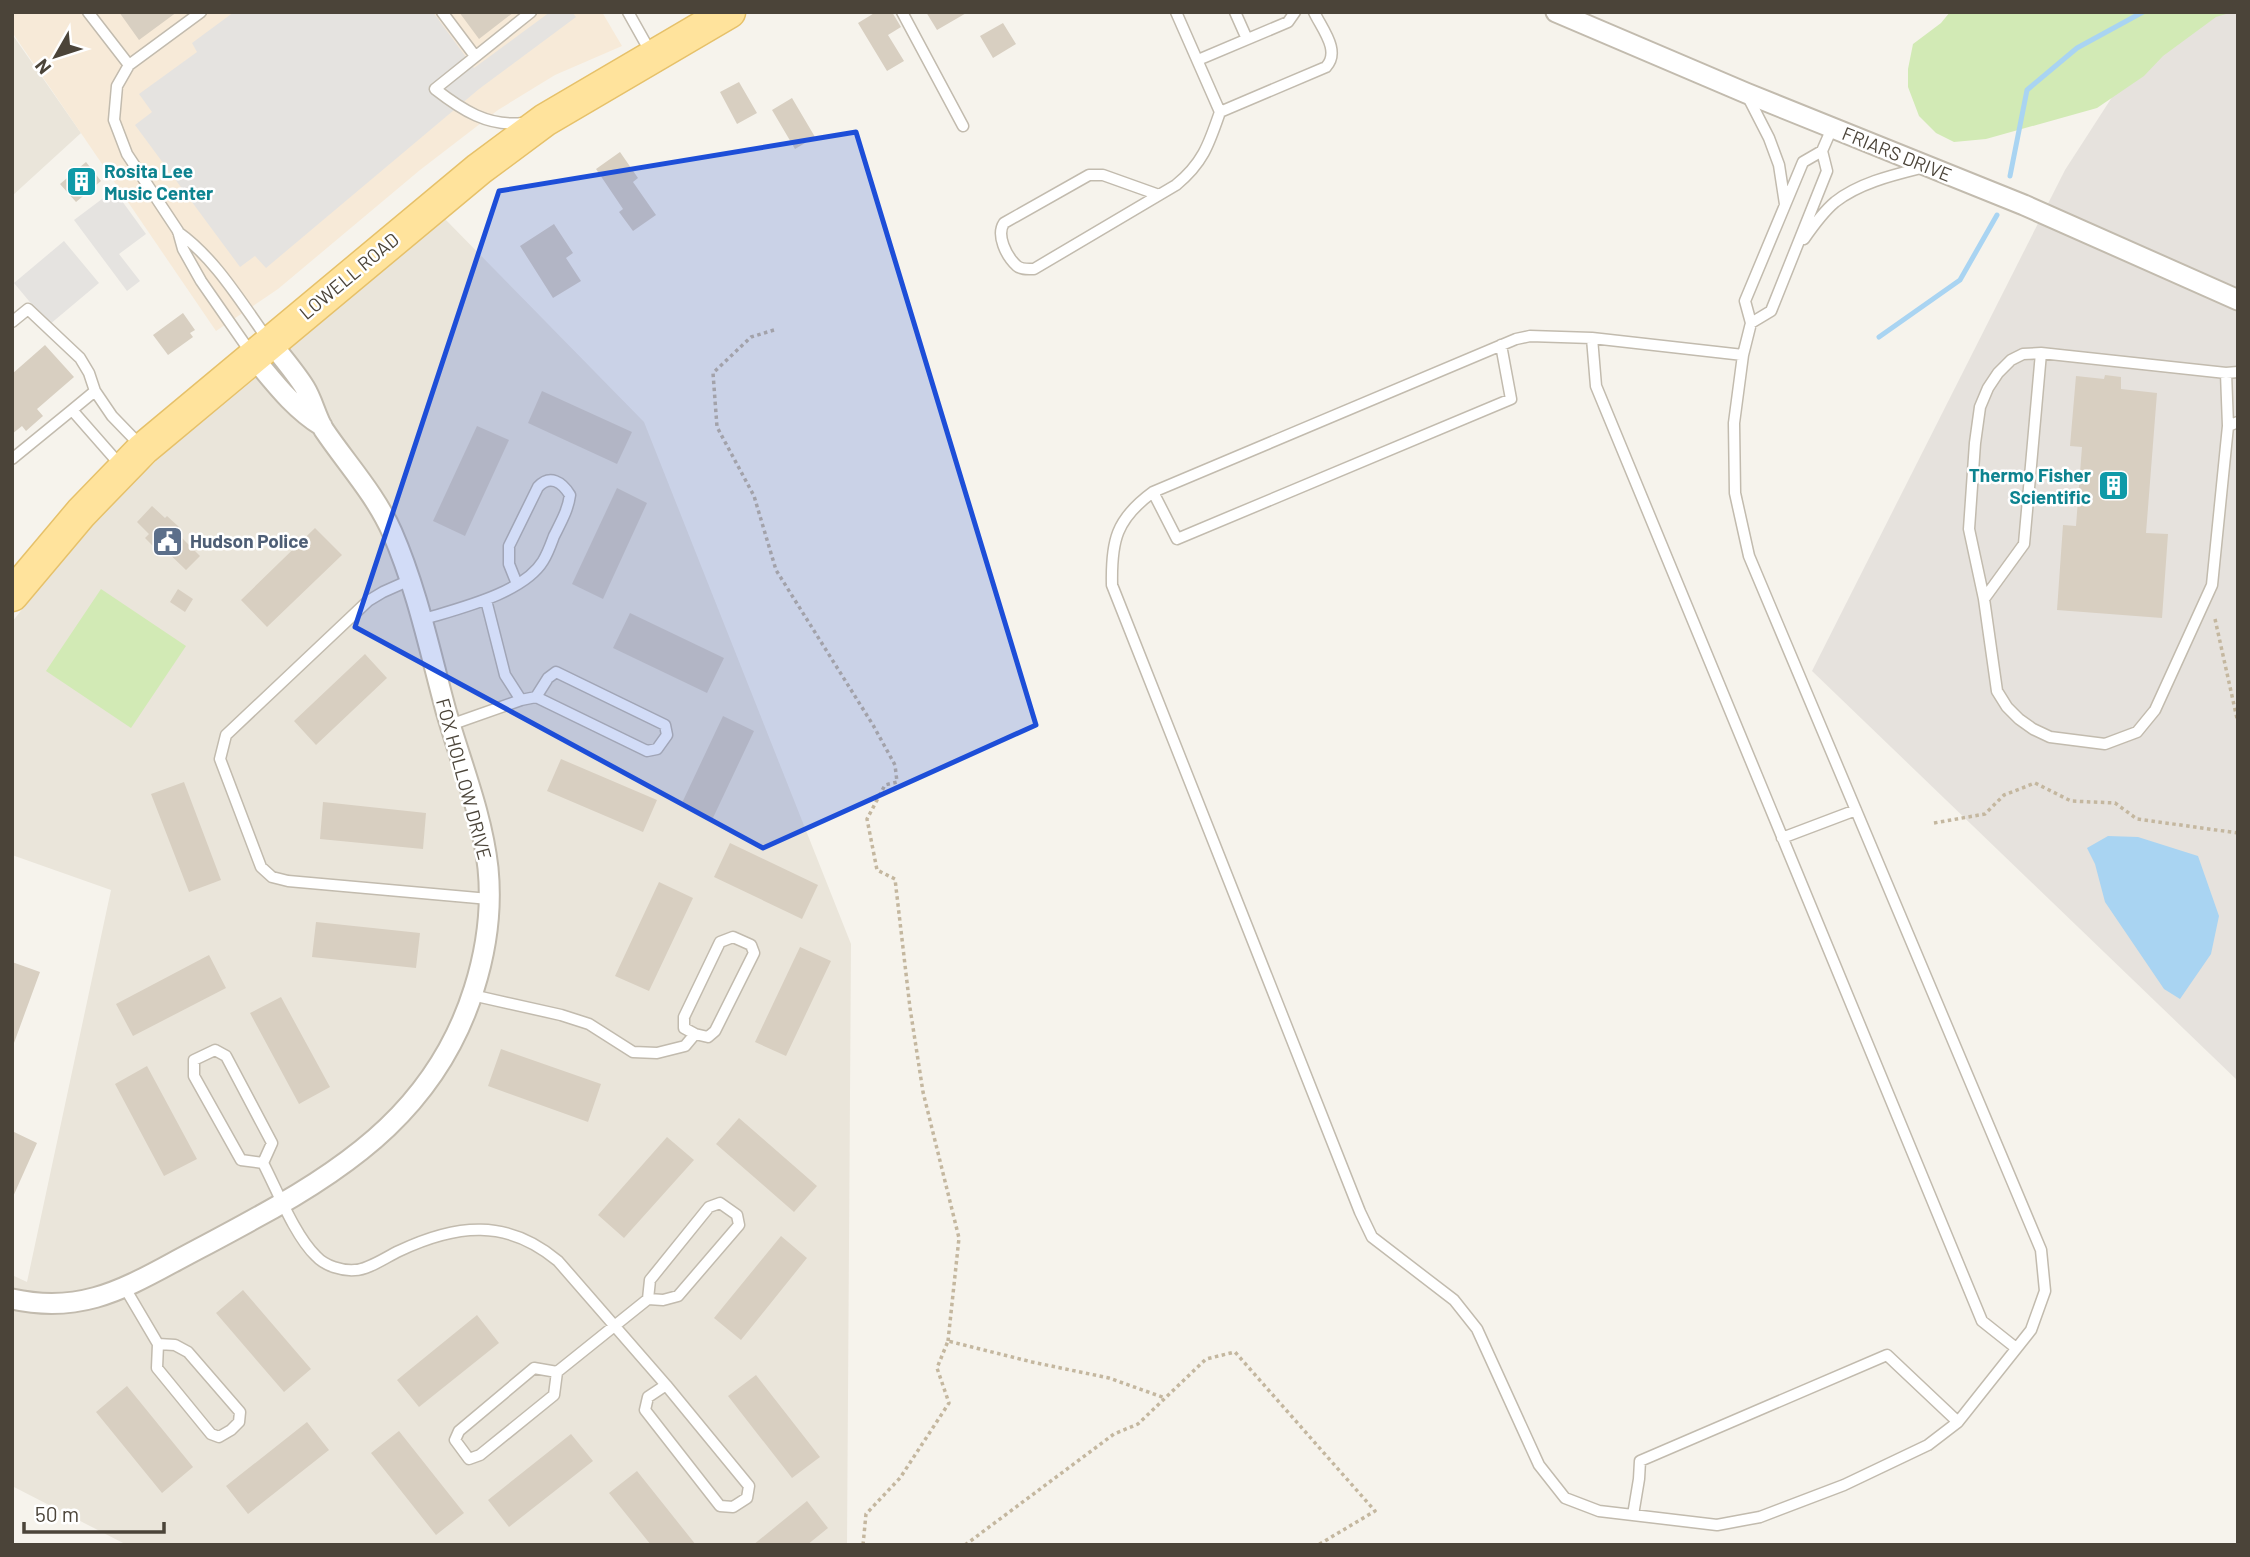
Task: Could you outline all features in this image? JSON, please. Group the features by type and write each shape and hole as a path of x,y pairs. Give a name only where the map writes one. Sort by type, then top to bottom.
{"main road":[{"name":"LOWELL ROAD","path":"12,595 63,533 133,459 479,169 545,120 653,57 712,17"}],"street":[{"name":"FRIARS DRIVE","path":"1556,12 1746,93 2024,205 2238,300"},
{"name":"FOX HOLLOW DRIVE","path":"12,1298 35,1303 78,1303 125,1288 310,1189 346,1164 379,1136 424,1088 448,1051 467,1013 484,952 489,899 488,866 480,824 410,580 382,512 321,426 305,388 262,349"}],"lane":[{"path":"88,12 129,65"},
{"path":"201,12 129,65 117,86 114,120 118,137 127,154 178,231 183,249 201,281 262,349"},
{"path":"442,12 475,56"},
{"path":"531,12 435,89 459,108 486,120 505,125 545,120"},
{"path":"628,12 653,57"},
{"path":"902,12 963,126"},
{"path":"1159,195 1103,175 1089,175 1004,222 999,237 1015,265 1024,270 1034,269 1159,195 1184,179 1200,161 1220,111 1176,12"},
{"path":"1235,12 1247,39"},
{"path":"1198,60 1288,22 1295,12"},
{"path":"1220,111 1326,67 1332,60 1333,51 1314,12"},
{"path":"1746,93 1769,138 1779,165 1785,204"},
{"path":"1743,355 1592,338 1530,336 1501,345 1153,492 1132,507 1116,535 1112,558 1112,584 1372,1237 1454,1300 1477,1329 1539,1465 1565,1498 1599,1511 1717,1525 1759,1517 1844,1485 1928,1445 1958,1422 2031,1330 2045,1291 2041,1250 1749,556 1735,493 1734,423 1743,355 1751,323 1745,302 1803,162 1822,151 1832,128"},
{"path":"1751,323 1771,311 1827,171 1822,151"},
{"path":"1795,251 1819,219 1835,202 1850,192 1926,166"},
{"path":"178,231 212,264 262,349"},
{"path":"12,322 28,309 79,358 133,459"},
{"path":"1592,338 1596,386 1982,1321 2017,1348"},
{"path":"1153,492 1177,539 1486,410 1511,399 1501,345"},
{"path":"2226,373 2233,424 2211,585 2155,710 2137,732 2105,744 2050,737 2033,729 2007,707 1997,691 1984,599 1969,529 1975,443 1980,407 1988,388 2011,360 2024,354 2041,353 2226,373 2238,372"},
{"path":"1984,599 2024,544 2041,353"},
{"path":"12,459 95,391"},
{"path":"72,410 133,459"},
{"path":"421,620 486,600 517,584 543,562 568,505 570,495 563,484 553,480 543,481 537,487 509,546 509,564 517,584"},
{"path":"410,580 368,601 226,735 220,759 261,867 272,877 288,881 489,899"},
{"path":"486,600 505,675 521,700"},
{"path":"450,725 536,697 647,751 657,749 667,735 665,725 556,672 548,678 536,697"},
{"path":"1782,838 1856,810"},
{"path":"733,936 751,945 754,953 715,1031 708,1037 695,1034 684,1028 684,1017 720,942 733,936"},
{"path":"472,995 589,1024 633,1052 657,1053 685,1045 695,1034"},
{"path":"215,1050 226,1056 272,1143 262,1163 241,1160 194,1076 194,1060 215,1050"},
{"path":"262,1163 302,1237 316,1257 333,1268 357,1271 427,1238 459,1231 490,1229 539,1245 558,1261 615,1326 666,1385 750,1486 747,1498 733,1507 720,1506 645,1410 648,1397 666,1385"},
{"path":"557,1372 534,1368 459,1431 455,1440 469,1459 480,1455 554,1395 557,1372 648,1299 663,1300 678,1296 739,1225 737,1215 720,1203 709,1206 650,1280 648,1299"},
{"path":"125,1288 158,1344 157,1368 211,1434 219,1437 231,1430 239,1422 240,1412 188,1352 175,1345 158,1344"},
{"path":"1633,1515 1640,1461 1887,1355 1958,1422"}],"path":[{"path":"774,330 751,337 713,373 717,427 754,496 776,570 895,765 897,782 885,785 867,819 877,870 895,879 923,1092 959,1238 948,1341 937,1368 949,1403 900,1478 866,1514 863,1545"},
{"path":"2215,619 2238,723"},
{"path":"1934,823 1985,814 2004,795 2035,783 2071,801 2115,803 2137,819 2238,833"},
{"path":"948,1341 1110,1378 1166,1398"},
{"path":"965,1545 1114,1434 1138,1424 1206,1359 1235,1352 1375,1511 1318,1545"}],"highlighted area":[{"path":"856,132 1036,725 763,848 355,627 499,191"}],"shaded area":[{"path":"12,12 602,12 622,46 555,75 498,110 420,170 278,289 216,331 12,32"},
{"path":"234,12 433,12 474,68 550,12 572,12 576,17 479,89 266,268 255,256 240,267 135,125 152,112 139,94 197,52 192,43"},
{"path":"2167,12 2238,12 2238,1081 1812,671 2065,170"},
{"path":"12,34 81,133 12,196"},
{"path":"114,190 146,234 119,254 140,281 127,291 74,220"},
{"path":"445,219 644,422 851,944 847,1545 127,1545 12,1486 12,1275 27,1282 111,890 12,855 12,622 88,525 183,436"},
{"path":"64,241 99,283 49,325 14,283"}],"green space":[{"path":"1950,12 2233,12 2216,17 2163,56 2144,76 2097,108 1986,139 1954,142 1936,133 1919,116 1908,87 1913,44 1941,23"},
{"path":"101,589 186,646 131,728 46,671"}],"water":[{"path":"2108,836 2138,837 2198,856 2219,916 2211,954 2180,999 2164,989 2105,902 2095,864 2087,848"}],"building":[{"path":"119,12 177,12 139,40"},
{"path":"459,12 514,12 479,39"},
{"path":"876,12 892,12 901,27 888,35 904,61 887,71 858,23"},
{"path":"926,12 968,12 937,30"},
{"path":"1003,23 1016,44 993,58 980,36"},
{"path":"739,82 757,113 737,124 720,92"},
{"path":"792,98 815,137 795,149 772,110"},
{"path":"620,152 638,178 633,182 656,215 633,231 619,212 623,209 596,169"},
{"name":"Rosita Lee Music Center","path":"86,162 101,181 76,202 60,184"},
{"path":"554,224 573,253 566,258 581,281 553,298 520,246"},
{"path":"183,313 195,330 190,333 193,337 168,355 153,335"},
{"path":"45,345 74,377 37,409 43,416 26,431 22,426 12,434 12,374"},
{"name":"Thermo Fisher Scientific","path":"2105,375 2121,377 2121,389 2157,393 2146,533 2168,534 2162,618 2057,610 2063,525 2076,526 2082,447 2070,446 2076,376 2104,379"},
{"path":"542,391 632,432 617,464 528,423"},
{"path":"477,426 509,440 465,536 433,521"},
{"path":"617,488 647,503 603,599 572,584"},
{"name":"Hudson Police","path":"152,506 179,527 175,531 200,556 186,570 160,545 156,549 145,538 149,534 137,522"},
{"path":"315,528 342,555 267,627 241,600"},
{"path":"178,589 193,599 185,612 170,602"},
{"path":"630,613 724,658 707,693 613,648"},
{"path":"365,654 387,678 316,745 294,721"},
{"path":"723,716 754,731 712,820 681,805"},
{"path":"561,759 657,800 643,832 547,791"},
{"path":"184,782 221,880 189,892 151,794"},
{"path":"323,802 426,813 423,849 320,839"},
{"path":"730,843 818,885 802,919 714,877"},
{"path":"659,882 693,898 649,991 615,976"},
{"path":"316,922 420,933 416,968 312,957"},
{"path":"800,947 831,961 786,1056 755,1042"},
{"path":"209,955 226,988 133,1036 116,1004"},
{"path":"12,962 40,972 14,1043 12,1042"},
{"path":"281,997 330,1087 299,1104 250,1013"},
{"path":"501,1049 601,1084 588,1122 488,1086"},
{"path":"147,1066 197,1159 164,1176 115,1084"},
{"path":"739,1118 817,1186 794,1212 716,1144"},
{"path":"12,1131 37,1143 12,1199"},
{"path":"667,1137 694,1160 624,1238 598,1215"},
{"path":"781,1236 807,1258 741,1340 714,1318"},
{"path":"243,1290 311,1369 284,1392 216,1313"},
{"path":"477,1315 499,1343 419,1407 397,1380"},
{"path":"756,1375 820,1457 792,1478 728,1396"},
{"path":"127,1386 193,1467 162,1493 96,1412"},
{"path":"307,1422 329,1450 248,1514 226,1486"},
{"path":"399,1431 464,1513 436,1535 371,1453"},
{"path":"571,1434 593,1461 509,1527 488,1500"},
{"path":"637,1471 696,1545 651,1545 609,1493"},
{"path":"807,1501 828,1528 807,1545 753,1545"}],"waterway":[{"path":"2010,176 2027,90 2077,48 2143,12"},
{"path":"1879,337 1960,280 1997,215"}],"place":[{"name":"Rosita Lee Music Center","path":"81,182"},
{"name":"Thermo Fisher Scientific","path":"2114,486"},
{"name":"Hudson Police","path":"167,541"}]}
